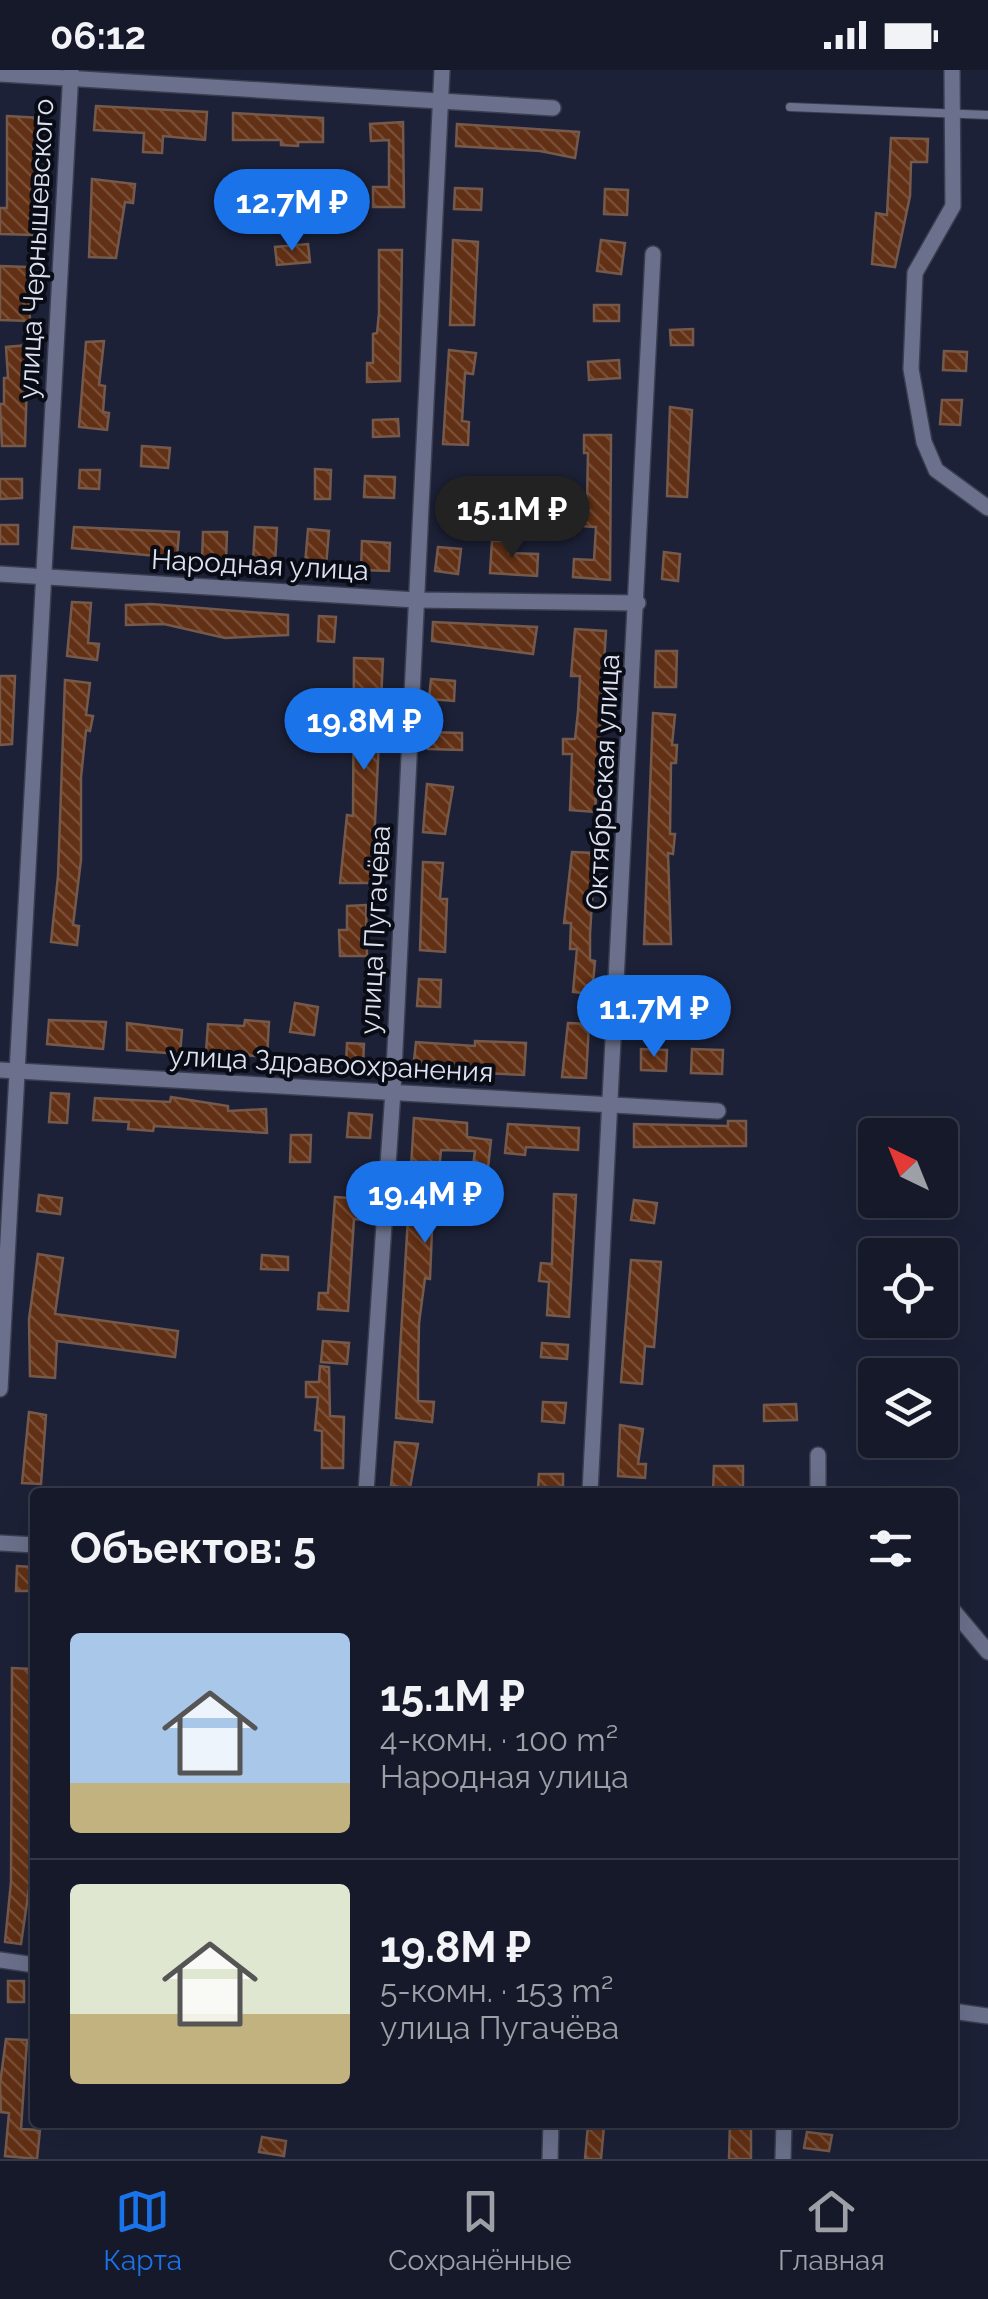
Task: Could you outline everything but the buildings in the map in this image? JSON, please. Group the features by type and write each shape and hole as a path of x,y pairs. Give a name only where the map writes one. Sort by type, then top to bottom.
{"street":[{"name":"улица Пугачёва","path":"366,1488 393,1092 442,70"},
{"path":"952,70 953,206 915,273 910,370 924,442 936,470 988,508"},
{"path":"0,74 71,74 441,104 552,108"},
{"name":"улица Чернышевского","path":"0,1389 71,74"},
{"name":"Октябрьская улица","path":"590,1488 638,603 652,254"},
{"name":"Народная улица","path":"0,574 416,600 638,603"},
{"name":"улица Здравоохранения","path":"0,1070 718,1111"},
{"path":"818,1454 818,1488"},
{"path":"0,1543 30,1545"},
{"path":"958,1615 988,1652"},
{"path":"0,1960 30,1964"},
{"path":"958,2015 988,2016"},
{"path":"550,2159 552,2128"},
{"path":"782,2159 784,2128"}],"lane":[{"path":"790,106 988,115"}]}
